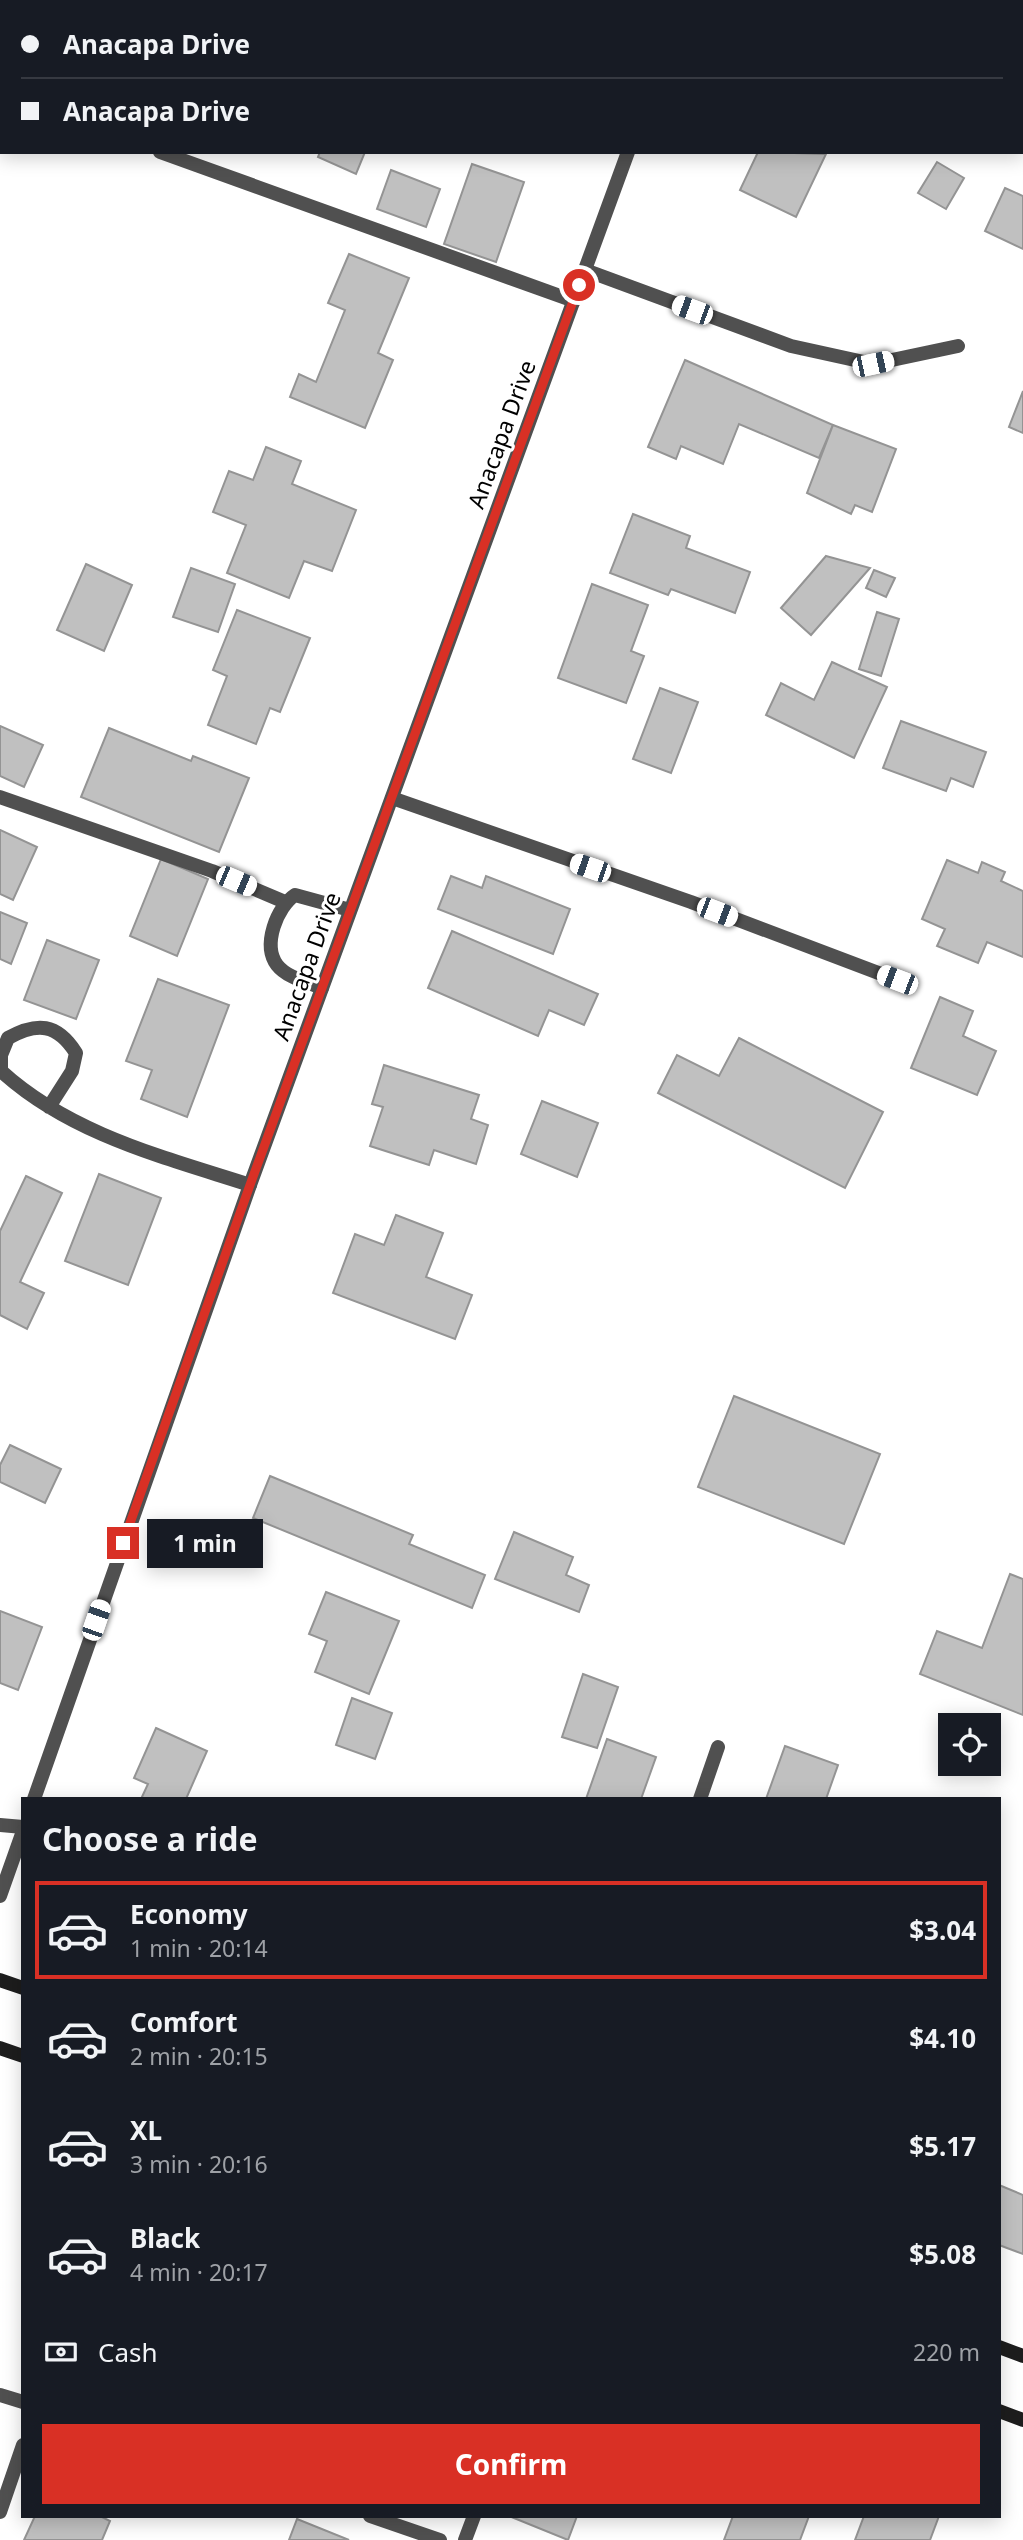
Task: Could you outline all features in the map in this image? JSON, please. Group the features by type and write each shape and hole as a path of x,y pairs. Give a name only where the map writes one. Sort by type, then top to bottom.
{"main road":[{"path":"0,1980 21,1988"},
{"path":"0,2048 21,2055"},
{"path":"1001,2348 1023,2356"},
{"path":"1001,2412 1023,2420"}],"street":[{"path":"166,154 574,301"},
{"name":"Anacapa Drive","path":"35,1797 250,1185 627,154"},
{"path":"585,270 791,346 873,364 958,346"},
{"path":"0,797 212,871 285,902"},
{"path":"392,798 691,902 897,980"},
{"path":"322,988 291,976 276,964 271,950 276,917 285,902 295,895 351,910"},
{"path":"49,1107 72,1071 76,1053 66,1038 44,1027 28,1027 8,1038 1,1055 1,1071 49,1107 79,1126 250,1185"},
{"path":"701,1797 719,1747"},
{"path":"0,1825 21,1829"},
{"path":"0,1896 21,1835"},
{"path":"0,2395 21,2401"},
{"path":"0,2512 21,2451"},
{"path":"376,2518 440,2540"},
{"path":"465,2540 473,2518"}],"building":[{"path":"319,154 364,154 356,174 318,157"},
{"path":"757,154 826,154 796,217 740,190"},
{"path":"937,162 964,178 946,209 918,193"},
{"path":"472,164 524,182 496,262 444,244"},
{"path":"391,170 440,189 426,227 377,209"},
{"path":"1005,188 1023,196 1023,249 985,231"},
{"path":"349,254 409,278 378,353 393,360 365,428 290,397 299,374 316,382 345,310 328,303"},
{"path":"685,360 833,425 819,458 739,424 723,464 681,446 676,459 648,447"},
{"path":"1023,391 1023,433 1009,427"},
{"path":"833,425 896,449 872,512 855,505 851,514 807,493"},
{"path":"266,447 301,461 292,484 356,510 332,571 304,561 289,598 227,573 246,525 213,512 229,471 253,480"},
{"path":"633,514 690,536 686,548 750,572 735,613 671,589 668,595 610,573"},
{"path":"826,556 870,568 811,635 781,608"},
{"path":"86,564 132,585 104,651 57,630"},
{"path":"191,568 235,584 218,632 173,617"},
{"path":"874,570 895,578 886,597 866,588"},
{"path":"592,584 648,605 631,651 644,656 626,703 558,678"},
{"path":"237,610 310,638 280,712 270,708 256,744 208,725 227,676 213,670"},
{"path":"877,612 899,619 881,676 859,669"},
{"path":"832,662 887,687 854,758 766,715 781,683 814,700"},
{"path":"660,688 698,702 671,773 633,759"},
{"path":"901,721 986,752 973,787 951,778 946,791 883,768"},
{"path":"0,726 43,745 24,787 0,776"},
{"path":"109,728 191,761 193,756 249,778 219,852 81,797"},
{"path":"0,830 37,847 13,900 0,894"},
{"path":"161,859 208,879 177,956 130,936"},
{"path":"947,860 978,873 982,862 1005,872 1001,881 1023,891 1023,957 987,942 978,963 937,946 945,929 922,919"},
{"path":"451,876 482,888 486,876 570,909 553,954 438,909"},
{"path":"0,912 27,923 11,964 0,959"},
{"path":"452,931 598,994 584,1025 549,1010 538,1036 428,988"},
{"path":"47,940 99,960 76,1019 24,1000"},
{"path":"158,979 229,1005 187,1117 141,1099 152,1070 126,1061"},
{"path":"940,997 973,1011 963,1036 996,1051 977,1095 911,1068"},
{"path":"739,1038 883,1112 845,1188 658,1093 677,1055 719,1076"},
{"path":"384,1065 479,1095 471,1119 488,1125 476,1164 434,1150 429,1165 370,1146 383,1107 372,1104"},
{"path":"542,1101 598,1123 577,1177 521,1154"},
{"path":"99,1174 161,1198 128,1285 65,1261"},
{"path":"26,1176 62,1193 20,1282 44,1293 27,1329 0,1315 0,1231"},
{"path":"396,1215 443,1233 426,1277 472,1295 455,1339 333,1293 355,1234 384,1245"},
{"path":"734,1396 880,1454 844,1544 698,1487"},
{"path":"10,1445 61,1469 45,1503 0,1482 0,1465"},
{"path":"270,1476 413,1535 409,1544 485,1575 472,1608 253,1518"},
{"path":"514,1532 573,1557 566,1575 589,1585 579,1612 495,1579"},
{"path":"1010,1574 1023,1579 1023,1715 920,1674 937,1631 982,1648"},
{"path":"326,1592 399,1621 369,1694 315,1672 327,1641 309,1634"},
{"path":"0,1611 42,1627 18,1690 0,1683"},
{"path":"583,1674 618,1687 597,1748 562,1737"},
{"path":"352,1698 392,1713 375,1759 336,1745"},
{"path":"156,1728 207,1751 187,1797 142,1797 148,1784 134,1778"},
{"path":"607,1739 656,1757 642,1797 587,1797"},
{"path":"785,1746 838,1765 827,1797 767,1797"},
{"path":"1001,2186 1023,2195 1023,2254 1001,2246"},
{"path":"34,2518 104,2518 110,2521 102,2540 24,2540"},
{"path":"514,2518 576,2518 568,2540"},
{"path":"732,2518 808,2518 800,2540 724,2540"},
{"path":"863,2518 938,2518 930,2540 855,2540"},
{"path":"297,2519 349,2540 289,2540"}],"route":[{"path":"123,1543 250,1185 579,285"}]}
